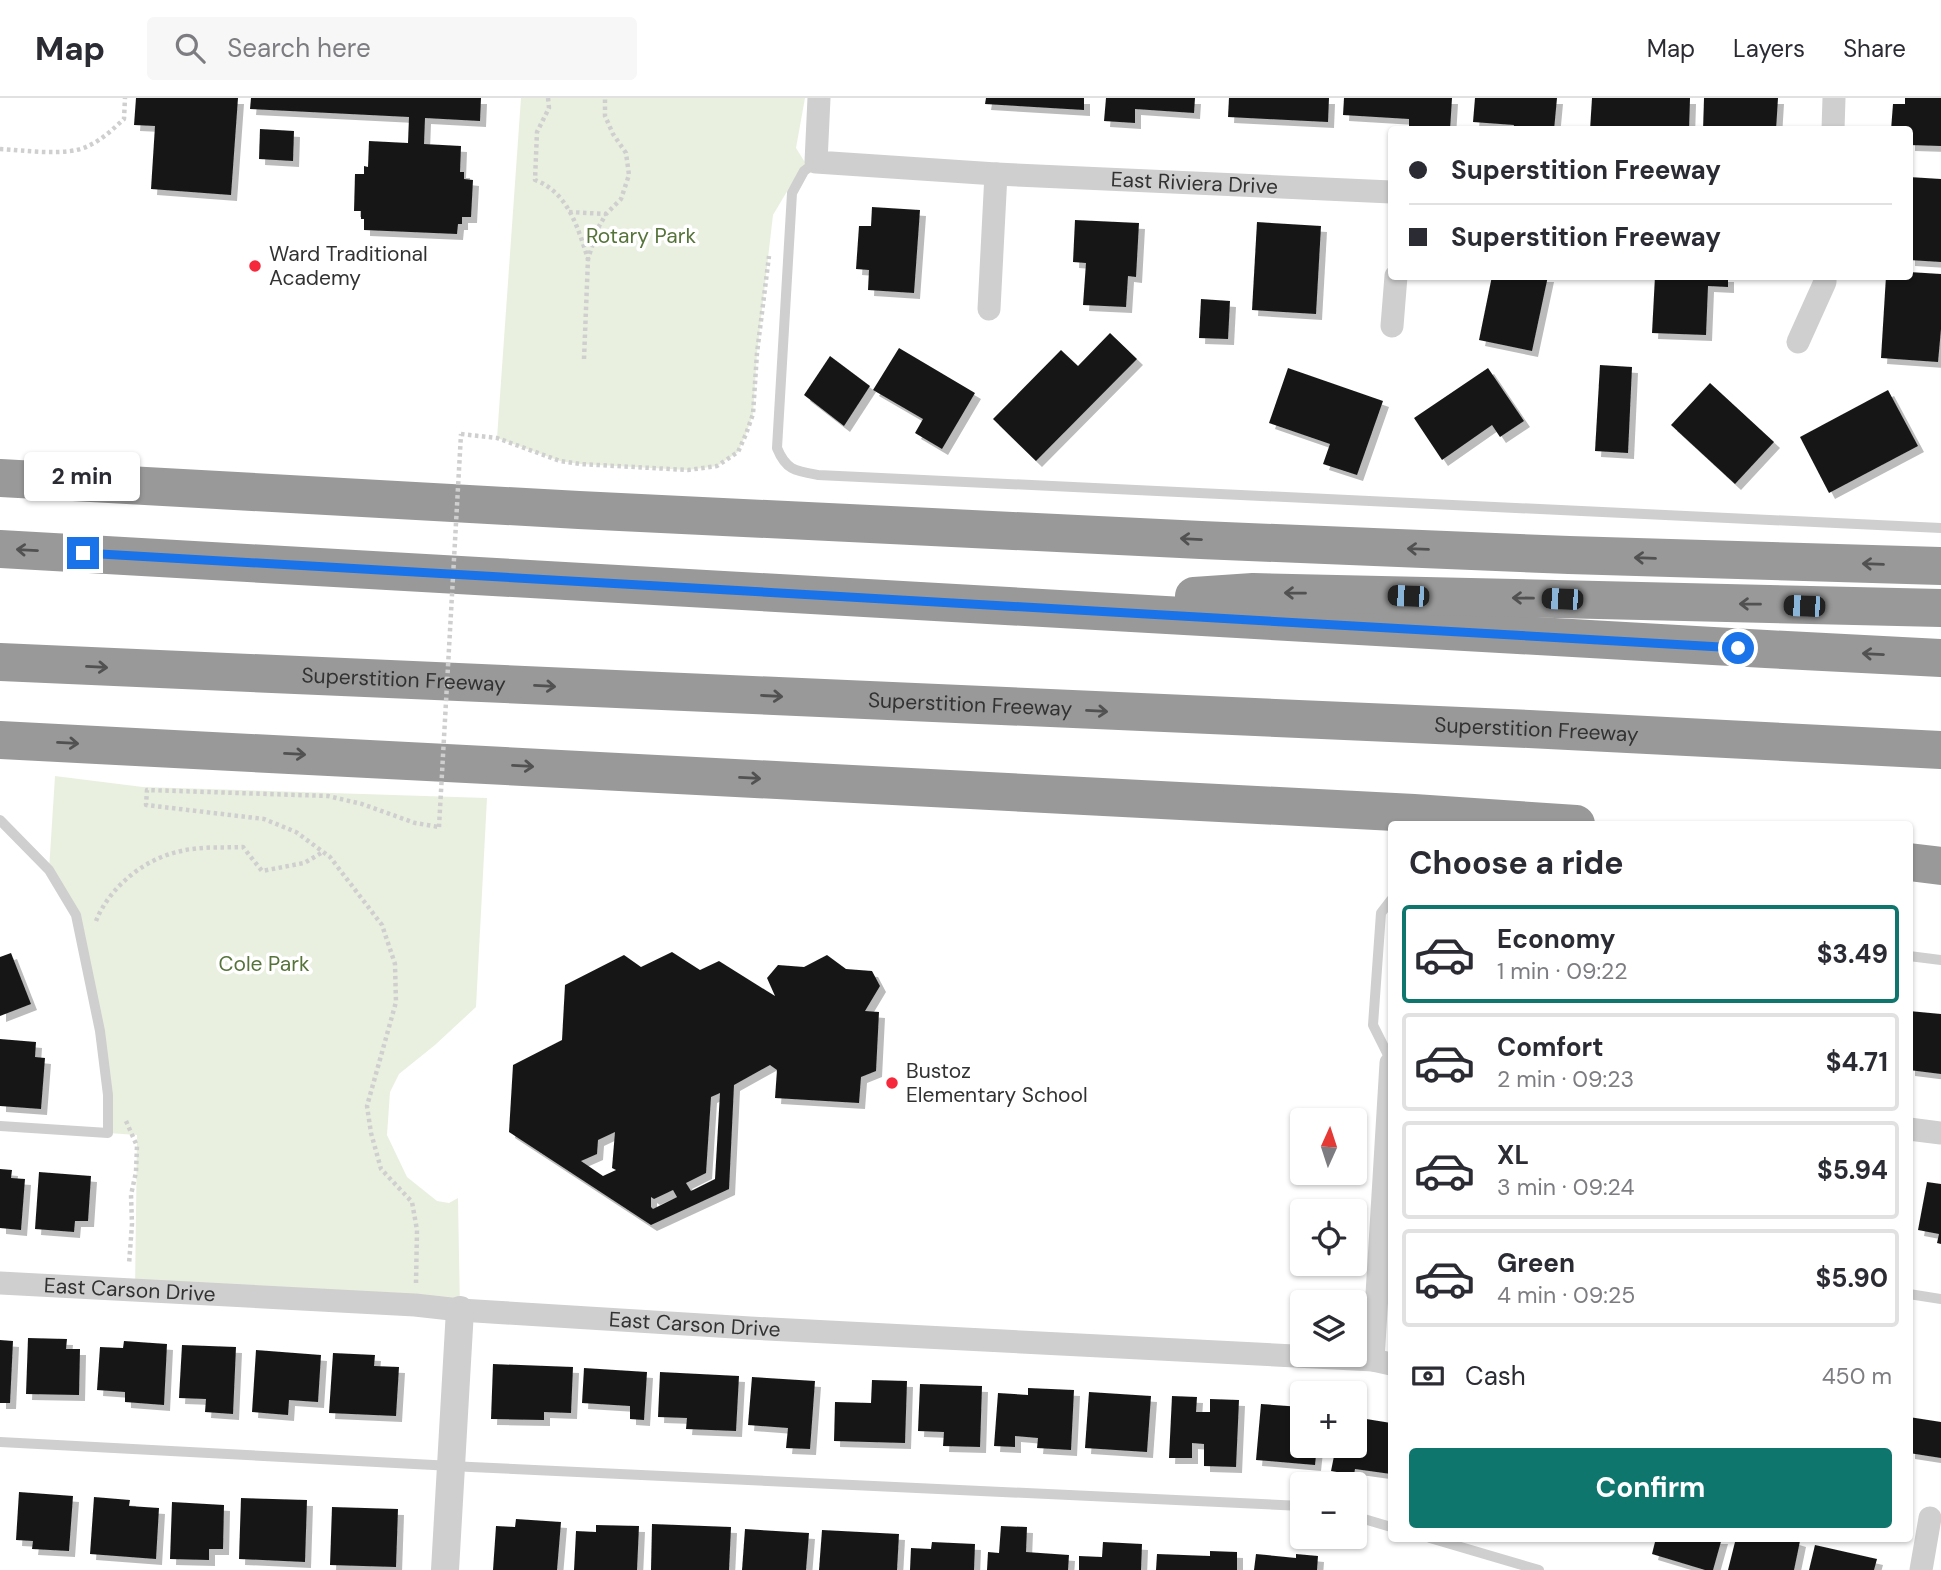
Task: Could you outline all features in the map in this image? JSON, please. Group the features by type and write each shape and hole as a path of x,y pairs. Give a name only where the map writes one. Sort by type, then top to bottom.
{"highway":[{"path":"0,478 592,511 1174,539 1941,566"},
{"path":"0,549 1941,658"},
{"path":"1049,608 1253,592 1941,608"},
{"name":"Superstition Freeway","path":"10,663 1529,729 1941,750"},
{"path":"1529,729 1941,775"},
{"path":"0,740 1532,821"},
{"path":"1913,862 1941,866"}],"street":[{"path":"816,162 819,98"},
{"path":"1833,126 1834,98"},
{"name":"East Riviera Drive","path":"816,162 996,174 1388,192"},
{"path":"989,309 996,174"},
{"path":"1392,326 1396,280"},
{"path":"1798,342 1825,280"},
{"path":"1913,1130 1941,1133"},
{"path":"1382,1362 1388,1172"},
{"name":"East Carson Drive","path":"0,1283 415,1305 750,1328 1382,1362"},
{"path":"445,1570 460,1310"},
{"path":"1922,1570 1927,1517"}],"lane":[{"path":"816,162 804,171 792,193 776,448 782,461 795,471 818,475 1941,528"},
{"path":"0,820 49,870 76,915 100,1031 108,1095 108,1133 0,1126"},
{"path":"1388,904 1381,913 1373,1025 1388,1056"},
{"path":"1913,956 1941,960"},
{"path":"1913,1295 1941,1299"},
{"path":"0,1442 1290,1505"},
{"path":"1367,1520 1388,1526"},
{"path":"1444,1542 1539,1570"}],"path":[{"path":"0,149 72,152 89,146 124,119 125,98"},
{"path":"548,98 549,108 537,132 535,180 549,185 560,197 577,223 588,259"},
{"path":"584,359 588,259 598,228 606,214 621,199 629,175 626,153 605,116 605,98"},
{"path":"569,212 606,214"},
{"path":"415,1305 417,1230 412,1202 381,1169 367,1106 396,1002 395,964 382,925 338,868 323,852 296,832 264,819 146,805 147,790 328,796 362,804 415,823 439,827 461,434 497,438 560,461 580,464 688,470 717,466 737,452 753,414 770,243"},
{"path":"94,929 110,896 130,877 150,862 177,851 243,847 262,871 304,863 323,852"},
{"path":"126,1110 126,1122 136,1146 129,1264"}],"green space":[{"name":"Rotary Park","path":"521,98 805,98 796,148 811,172 792,183 773,215 757,353 753,414 738,452 717,466 688,470 580,464 560,461 497,438"},
{"name":"Cole Park","path":"55,776 143,787 487,798 476,1007 399,1074 390,1092 387,1135 407,1177 437,1201 449,1203 458,1198 460,1310 135,1289 137,1135 108,1133 108,1095 76,915 49,870"}],"building":[{"path":"136,98 238,98 231,195 151,189 155,126 134,125"},
{"path":"251,98 481,98 480,121 425,118 424,144 461,146 460,172 464,172 464,179 473,180 471,217 462,217 457,234 364,230 361,211 354,211 355,174 364,174 364,166 368,167 369,141 408,143 409,117 250,109"},
{"path":"986,98 1084,98 1084,110 985,104"},
{"path":"1106,98 1195,98 1194,113 1135,109 1135,123 1104,121"},
{"path":"1229,98 1329,98 1328,122 1228,117"},
{"path":"1344,98 1452,98 1450,126 1409,126 1409,119 1343,115"},
{"path":"1475,98 1557,98 1554,126 1473,122"},
{"path":"1592,98 1690,98 1689,126 1590,126"},
{"path":"1704,98 1778,98 1776,126 1703,126"},
{"path":"1905,98 1941,98 1941,146 1913,145 1913,126 1891,126 1893,104 1905,104"},
{"path":"260,129 294,131 293,161 259,159"},
{"path":"1913,177 1941,179 1941,262 1913,260"},
{"path":"872,207 920,210 914,293 868,290 869,270 856,269 859,226 871,226"},
{"path":"1075,220 1139,223 1136,277 1128,276 1126,307 1083,305 1086,263 1073,262"},
{"path":"1257,222 1321,226 1316,314 1252,310"},
{"path":"1913,272 1941,274 1938,362 1881,358 1886,280 1913,280"},
{"path":"1491,280 1547,280 1532,351 1479,340"},
{"path":"1655,280 1728,280 1728,287 1708,286 1706,335 1652,333"},
{"path":"1201,299 1230,301 1228,339 1199,338"},
{"path":"1110,333 1137,359 1036,461 993,419 1061,350 1078,366"},
{"path":"899,348 975,393 942,449 915,433 923,419 873,390"},
{"path":"830,356 870,386 844,426 804,395"},
{"path":"1600,365 1632,367 1628,453 1595,451"},
{"path":"1288,368 1383,401 1357,475 1323,464 1330,444 1269,423"},
{"path":"1488,368 1524,421 1500,437 1492,425 1442,460 1414,418"},
{"path":"1710,383 1774,442 1735,484 1671,425"},
{"path":"1888,390 1918,446 1829,493 1800,437"},
{"path":"672,952 700,970 719,961 775,996 767,978 778,965 804,967 827,955 846,969 872,971 880,986 865,1011 879,1012 876,1071 861,1077 859,1103 775,1098 777,1070 770,1065 734,1085 729,1189 651,1225 509,1132 513,1065 562,1040 565,985 624,955 641,967","holes":["720,1093 715,1179 691,1191 686,1183 706,1173 711,1097","615,1132 612,1168 616,1170 603,1176 581,1161 597,1154 598,1140","673,1190 677,1197 653,1209 651,1197 654,1199"]},
{"path":"11,953 31,1004 0,1016 0,957"},
{"path":"1913,1011 1941,1014 1941,1074 1913,1070"},
{"path":"0,1039 36,1042 35,1057 45,1058 41,1109 0,1106"},
{"path":"0,1169 12,1170 11,1178 25,1179 21,1230 0,1228"},
{"path":"39,1172 91,1176 88,1221 75,1221 74,1232 35,1229"},
{"path":"1927,1182 1941,1184 1941,1244 1937,1243 1939,1234 1918,1230"},
{"path":"28,1338 67,1339 66,1349 80,1349 79,1395 26,1394"},
{"path":"0,1340 13,1341 10,1403 0,1403"},
{"path":"124,1341 167,1344 164,1405 125,1402 125,1392 97,1390 100,1347 123,1348"},
{"path":"182,1345 236,1347 233,1414 205,1412 206,1399 179,1398"},
{"path":"256,1350 321,1355 318,1402 289,1400 288,1415 252,1412"},
{"path":"333,1353 375,1355 374,1366 399,1367 396,1416 329,1413"},
{"path":"493,1364 573,1367 571,1413 544,1412 544,1420 491,1419"},
{"path":"584,1368 647,1372 644,1420 630,1419 630,1406 582,1403"},
{"path":"660,1372 739,1376 736,1431 686,1429 687,1418 658,1417"},
{"path":"752,1377 815,1381 810,1449 786,1448 788,1428 748,1425"},
{"path":"872,1380 907,1381 905,1443 834,1441 835,1402 871,1403"},
{"path":"920,1384 982,1386 980,1447 943,1446 944,1432 918,1431"},
{"path":"1028,1388 1074,1390 1071,1450 1037,1448 1038,1438 1015,1436 1015,1447 994,1446 998,1393 1028,1395"},
{"path":"1089,1392 1151,1396 1147,1452 1085,1448"},
{"path":"1172,1396 1197,1397 1196,1412 1210,1412 1210,1399 1239,1400 1236,1467 1204,1466 1204,1444 1192,1443 1192,1458 1169,1458"},
{"path":"1261,1404 1290,1406 1290,1458 1316,1458 1315,1465 1256,1460"},
{"path":"1913,1418 1941,1422 1941,1458 1913,1454"},
{"path":"1367,1419 1388,1423 1388,1474 1355,1469 1354,1472 1331,1471 1334,1458 1367,1458"},
{"path":"19,1492 73,1496 69,1551 32,1549 33,1541 16,1540"},
{"path":"94,1497 130,1500 129,1506 159,1508 156,1559 90,1554"},
{"path":"241,1498 307,1500 305,1562 239,1559"},
{"path":"172,1502 224,1505 223,1549 209,1549 209,1560 170,1559"},
{"path":"332,1507 398,1509 396,1567 330,1565"},
{"path":"516,1519 561,1522 557,1570 493,1570 496,1526 515,1527"},
{"path":"652,1524 731,1527 729,1570 651,1570"},
{"path":"596,1525 639,1526 637,1570 574,1570 576,1531 596,1532"},
{"path":"1001,1526 1027,1527 1026,1552 1069,1555 1068,1570 987,1570 988,1552 999,1553"},
{"path":"745,1529 809,1533 806,1570 742,1570"},
{"path":"822,1530 899,1534 897,1570 819,1570"},
{"path":"932,1542 975,1544 974,1570 910,1570 911,1548 931,1549"},
{"path":"1103,1542 1142,1544 1141,1570 1079,1570 1079,1556 1102,1557"},
{"path":"1655,1542 1721,1542 1713,1570 1652,1554"},
{"path":"1735,1542 1800,1542 1794,1570 1728,1570"},
{"path":"1815,1545 1877,1559 1874,1570 1809,1570"},
{"path":"1210,1551 1237,1552 1237,1570 1156,1570 1157,1554 1210,1556"},
{"path":"1256,1554 1296,1558 1296,1554 1318,1556 1317,1570 1254,1570"}],"place":[{"name":"Ward Traditional Academy","path":"255,266"},
{"name":"Bustoz Elementary School","path":"892,1083"}],"route":[{"path":"83,553 1738,648"}]}
